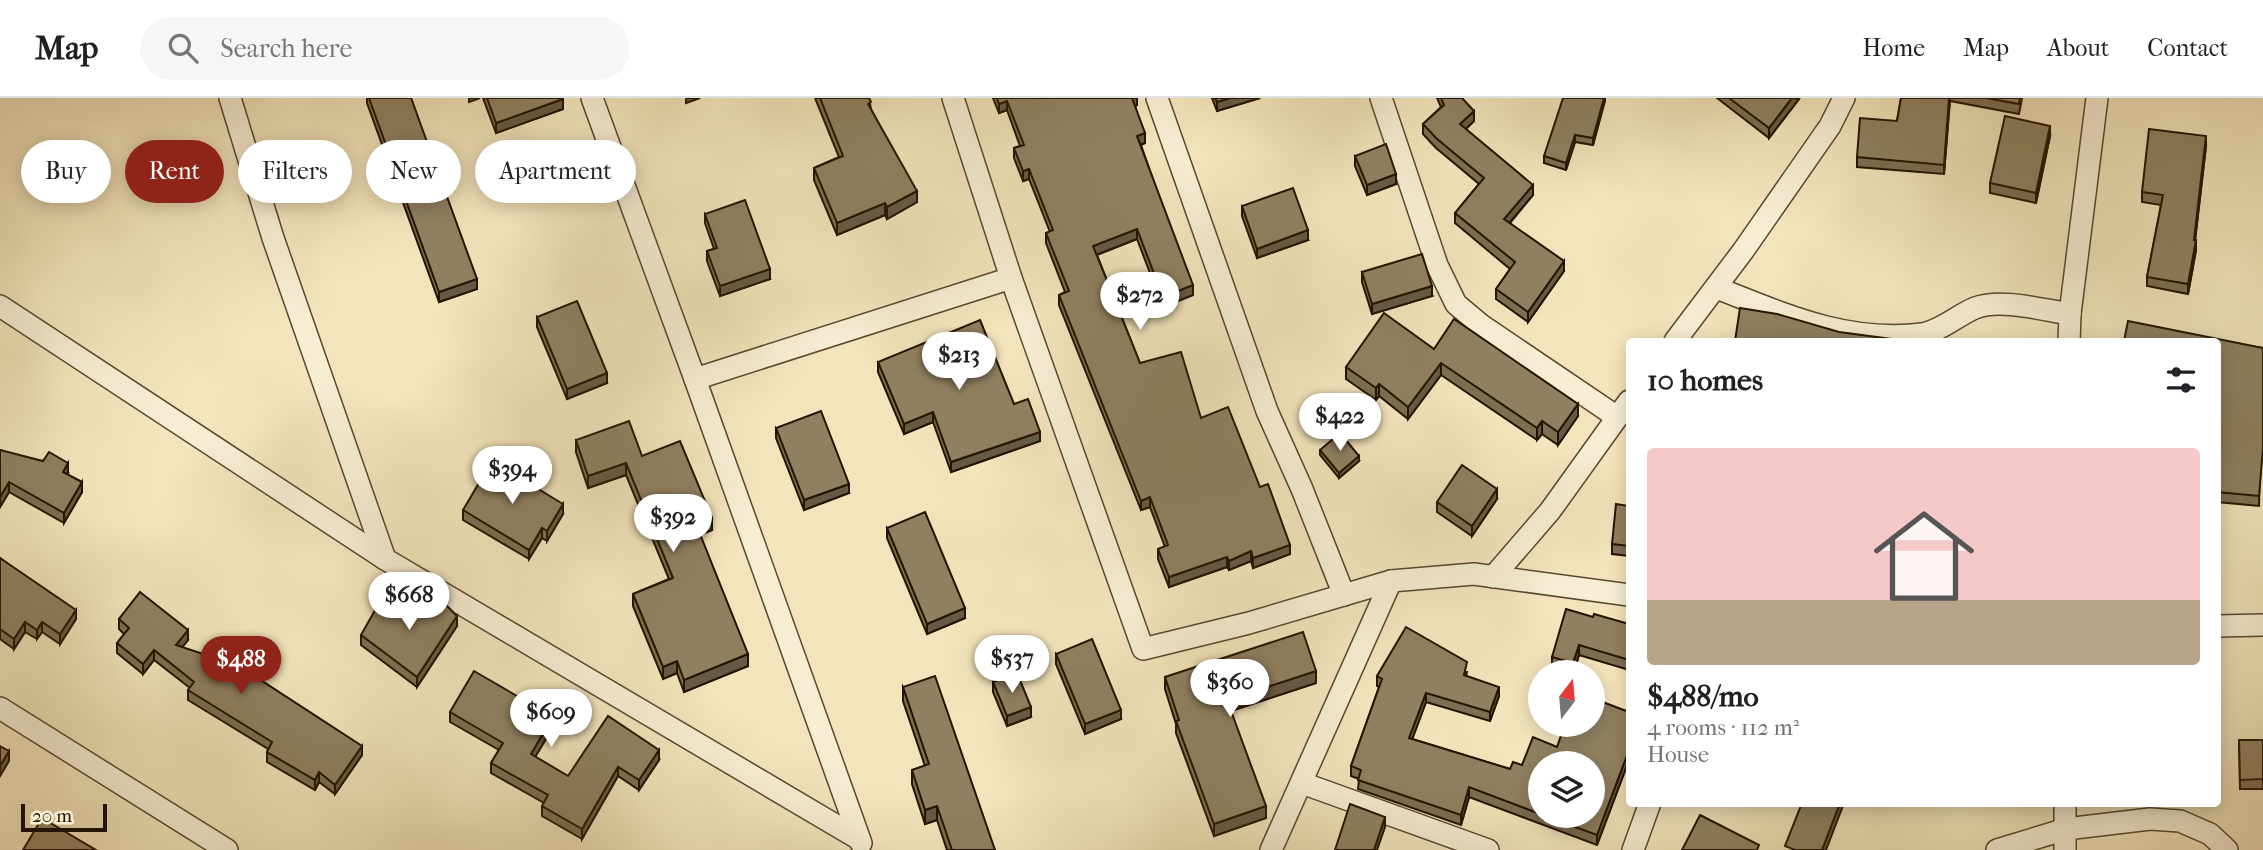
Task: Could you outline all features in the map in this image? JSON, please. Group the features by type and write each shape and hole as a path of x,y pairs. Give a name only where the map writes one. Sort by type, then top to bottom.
{"street":[{"path":"230,98 273,238 385,559"},
{"path":"592,98 861,844"},
{"path":"953,98 1011,278 1143,649 1249,623 1391,581 1474,574 1626,595"},
{"path":"1157,98 1267,411 1344,595"},
{"path":"1381,98 1437,265 1456,304 1481,325 1623,409 1550,511 1493,577"},
{"path":"1677,338 1717,288 1830,126 1844,98"},
{"path":"2069,338 2096,98"},
{"path":"695,379 1011,278"},
{"path":"1717,288 1801,321 1843,333 1891,336 1926,333 1976,307 1995,304 2070,314"},
{"path":"0,306 385,559 861,844"},
{"path":"1271,850 1391,581"},
{"path":"2221,626 2263,625"},
{"path":"0,708 227,850"},
{"path":"1302,783 1488,850"},
{"path":"1633,850 1649,807"},
{"path":"2065,839 2066,807"},
{"path":"1997,850 2065,839 2150,819 2180,821 2210,834 2227,850"}],"building":[{"path":"369,98 411,98 426,140 384,140"},
{"path":"487,98 563,98 563,99 496,123"},
{"path":"820,98 869,98 871,102 868,104 917,191 887,207 885,203 837,223 814,168 843,156"},
{"path":"997,98 1132,98 1145,133 1137,136 1193,285 1163,297 1137,229 1093,246 1140,363 1181,352 1201,418 1228,407 1260,487 1268,484 1290,545 1253,558 1251,551 1229,561 1227,557 1169,577 1158,549 1168,545 1150,497 1141,501 1059,295 1069,291 1046,233 1053,230 1029,169 1023,171 1014,148 1024,145 1007,101 999,104"},
{"path":"1441,98 1462,98 1474,111 1460,124 1533,185 1504,219 1564,261 1528,312 1496,289 1515,262 1455,213 1484,178 1423,124 1444,105"},
{"path":"1563,98 1604,98 1593,138 1575,135 1566,163 1544,156"},
{"path":"1729,98 1792,98 1769,128"},
{"path":"1901,98 1949,98 1944,165 1857,157 1860,118 1897,121"},
{"path":"1986,98 2020,98 2019,104"},
{"path":"2005,116 2050,126 2036,193 1990,183"},
{"path":"2149,129 2206,136 2196,240 2188,284 2147,277 2163,195 2142,192"},
{"path":"1386,144 1396,174 1367,185 1355,156"},
{"path":"1293,188 1308,230 1257,249 1242,206"},
{"path":"745,200 770,269 720,286 707,251 717,248 705,214"},
{"path":"407,203 449,203 477,279 439,292"},
{"path":"1422,254 1432,286 1372,304 1362,272"},
{"path":"577,301 607,373 567,389 537,317"},
{"path":"1740,308 1777,314 1839,332 1884,338 1735,338"},
{"path":"1384,313 1434,349 1454,319 1578,404 1558,432 1542,421 1537,428 1441,363 1408,407 1379,384 1376,388 1346,367"},
{"path":"980,320 1014,404 1028,399 1040,432 951,462 933,412 904,424 878,362"},
{"path":"2128,321 2213,338 2125,338"},
{"path":"2221,340 2263,348 2263,448 2259,496 2221,492"},
{"path":"821,411 849,484 804,500 776,428"},
{"path":"629,421 642,456 680,441 712,518 696,524 748,654 684,680 677,661 663,667 633,594 673,578 626,463 588,476 576,440"},
{"path":"1340,433 1359,456 1339,473 1320,450"},
{"path":"0,450 43,461 49,452 68,463 63,472 82,482 64,513 9,482 0,497"},
{"path":"492,461 563,504 547,531 542,528 529,550 463,510"},
{"path":"1462,465 1497,489 1472,526 1437,502"},
{"path":"1616,504 1626,506 1626,546 1612,544"},
{"path":"925,512 965,608 927,624 887,528"},
{"path":"0,558 76,610 60,634 42,622 37,630 25,622 14,639 0,629"},
{"path":"140,592 188,630 176,645 239,666 362,746 335,785 319,772 315,780 267,752 272,742 188,690 194,682 154,650 143,664 117,643 129,628 119,619"},
{"path":"434,593 457,616 417,677 361,635 383,596 420,617"},
{"path":"1566,609 1626,623 1626,659 1579,645 1574,660 1552,657"},
{"path":"1406,627 1467,662 1464,675 1499,687 1490,712 1426,693 1409,738 1510,769 1513,762 1522,765 1533,737 1557,747 1560,737 1605,737 1605,703 1626,711 1626,758 1605,814 1605,751 1528,751 1528,809 1469,787 1461,815 1358,780 1361,770 1351,766 1382,679 1377,676"},
{"path":"1303,632 1316,671 1227,700 1266,806 1214,824 1176,721 1179,720 1165,677"},
{"path":"1092,639 1121,710 1085,724 1056,654"},
{"path":"474,671 553,717 531,754 568,776 608,716 659,750 639,780 618,767 582,829 542,806 548,795 491,763 503,743 450,712"},
{"path":"1017,673 1031,707 1007,716 993,682"},
{"path":"935,676 995,850 952,850 937,806 925,810 912,770 929,764 903,687"},
{"path":"2239,740 2263,740 2263,779 2240,780"},
{"path":"0,746 9,751 0,766"},
{"path":"1350,804 1385,817 1374,850 1335,850"},
{"path":"1800,807 1838,807 1822,850 1795,850 1785,846"},
{"path":"1700,815 1759,845 1757,850 1682,850"},
{"path":"42,818 96,850 23,850"},
{"path":"1578,828 1600,828 1597,835"}]}
